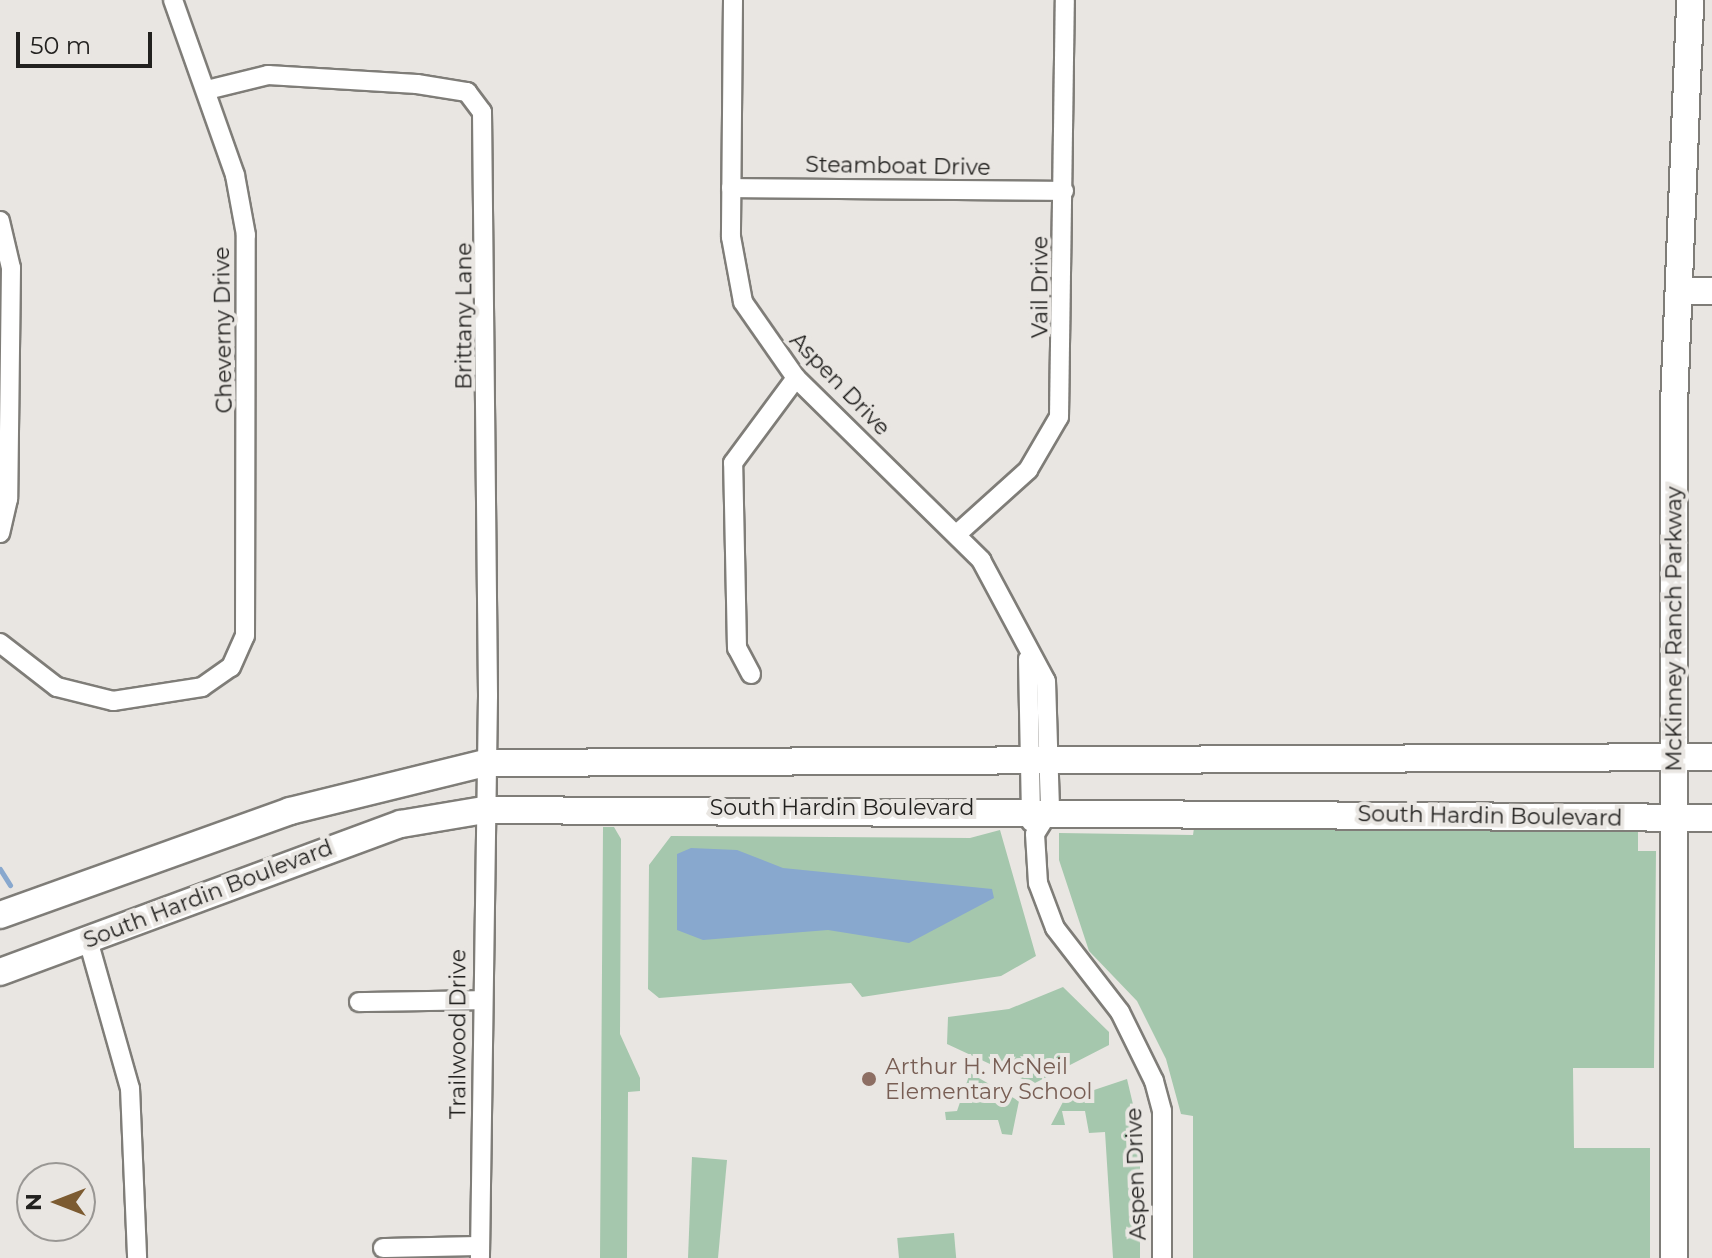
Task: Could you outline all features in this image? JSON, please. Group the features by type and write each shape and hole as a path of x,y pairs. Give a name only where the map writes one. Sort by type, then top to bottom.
{"main road":[{"name":"McKinney Ranch Parkway","path":"1674,1258 1674,757 1679,291 1690,0"},
{"path":"1679,291 1712,291"},
{"name":"South Hardin Boulevard","path":"0,915 290,811 486,763 1037,757 1712,757"},
{"name":"South Hardin Boulevard","path":"0,972 401,824 484,810 1038,809 1712,818"}],"street":[{"name":"Cheverny Drive","path":"0,643 57,687 113,701 180,695 231,667 249,606 248,266 239,190 207,90 173,0"},
{"name":"Aspen Drive","path":"733,0 731,188 734,271 743,302 796,378 957,534 1005,598 1028,659 1046,681 1037,757 1035,834 1038,883 1055,928 1120,1012 1154,1081 1162,1111 1162,1258"},
{"name":"Vail Drive","path":"957,534 1028,470 1059,417 1065,0"},
{"name":"Brittany Lane","path":"207,90 268,75 452,87 478,101 488,152 484,810"},
{"name":"Steamboat Drive","path":"731,188 1064,191"},
{"path":"0,221 11,268 8,499 0,533"},
{"path":"751,674 737,648 733,463 796,378"},
{"name":"Trailwood Drive","path":"480,1252 484,810"},
{"path":"88,940 130,1088 137,1258"},
{"path":"359,1002 482,1000"},
{"path":"383,1248 480,1252"}],"green space":[{"path":"1195,821 1638,832 1638,851 1656,851 1654,1068 1573,1068 1574,1148 1650,1148 1650,1258 1193,1258 1193,1116 1181,1114 1166,1059 1137,1001 1089,951 1059,860 1059,833 1193,835"},
{"path":"603,827 614,827 621,839 620,1034 640,1078 640,1091 628,1092 627,1258 600,1258"},
{"path":"1000,830 1036,956 1001,976 862,997 851,983 659,998 648,989 649,865 671,836 970,838"},
{"path":"1063,987 1109,1032 1109,1045 1033,1084 947,1044 948,1017 1009,1009"},
{"path":"970,1073 1019,1101 1012,1135 1002,1134 998,1120 946,1120 945,1112 957,1111"},
{"path":"1127,1079 1140,1134 1140,1258 1113,1258 1105,1132 1089,1133 1085,1111 1062,1111 1065,1125 1051,1125 1064,1100"},
{"path":"692,1157 727,1160 718,1258 688,1258"},
{"path":"954,1233 956,1258 899,1258 897,1238"}],"water":[{"path":"691,848 737,850 783,868 992,889 994,898 909,943 828,930 703,940 677,930 677,854"}],"waterway":[{"path":"0,869 10,885"}],"place":[{"name":"Arthur H. McNeil Elementary School","path":"869,1079"}]}
